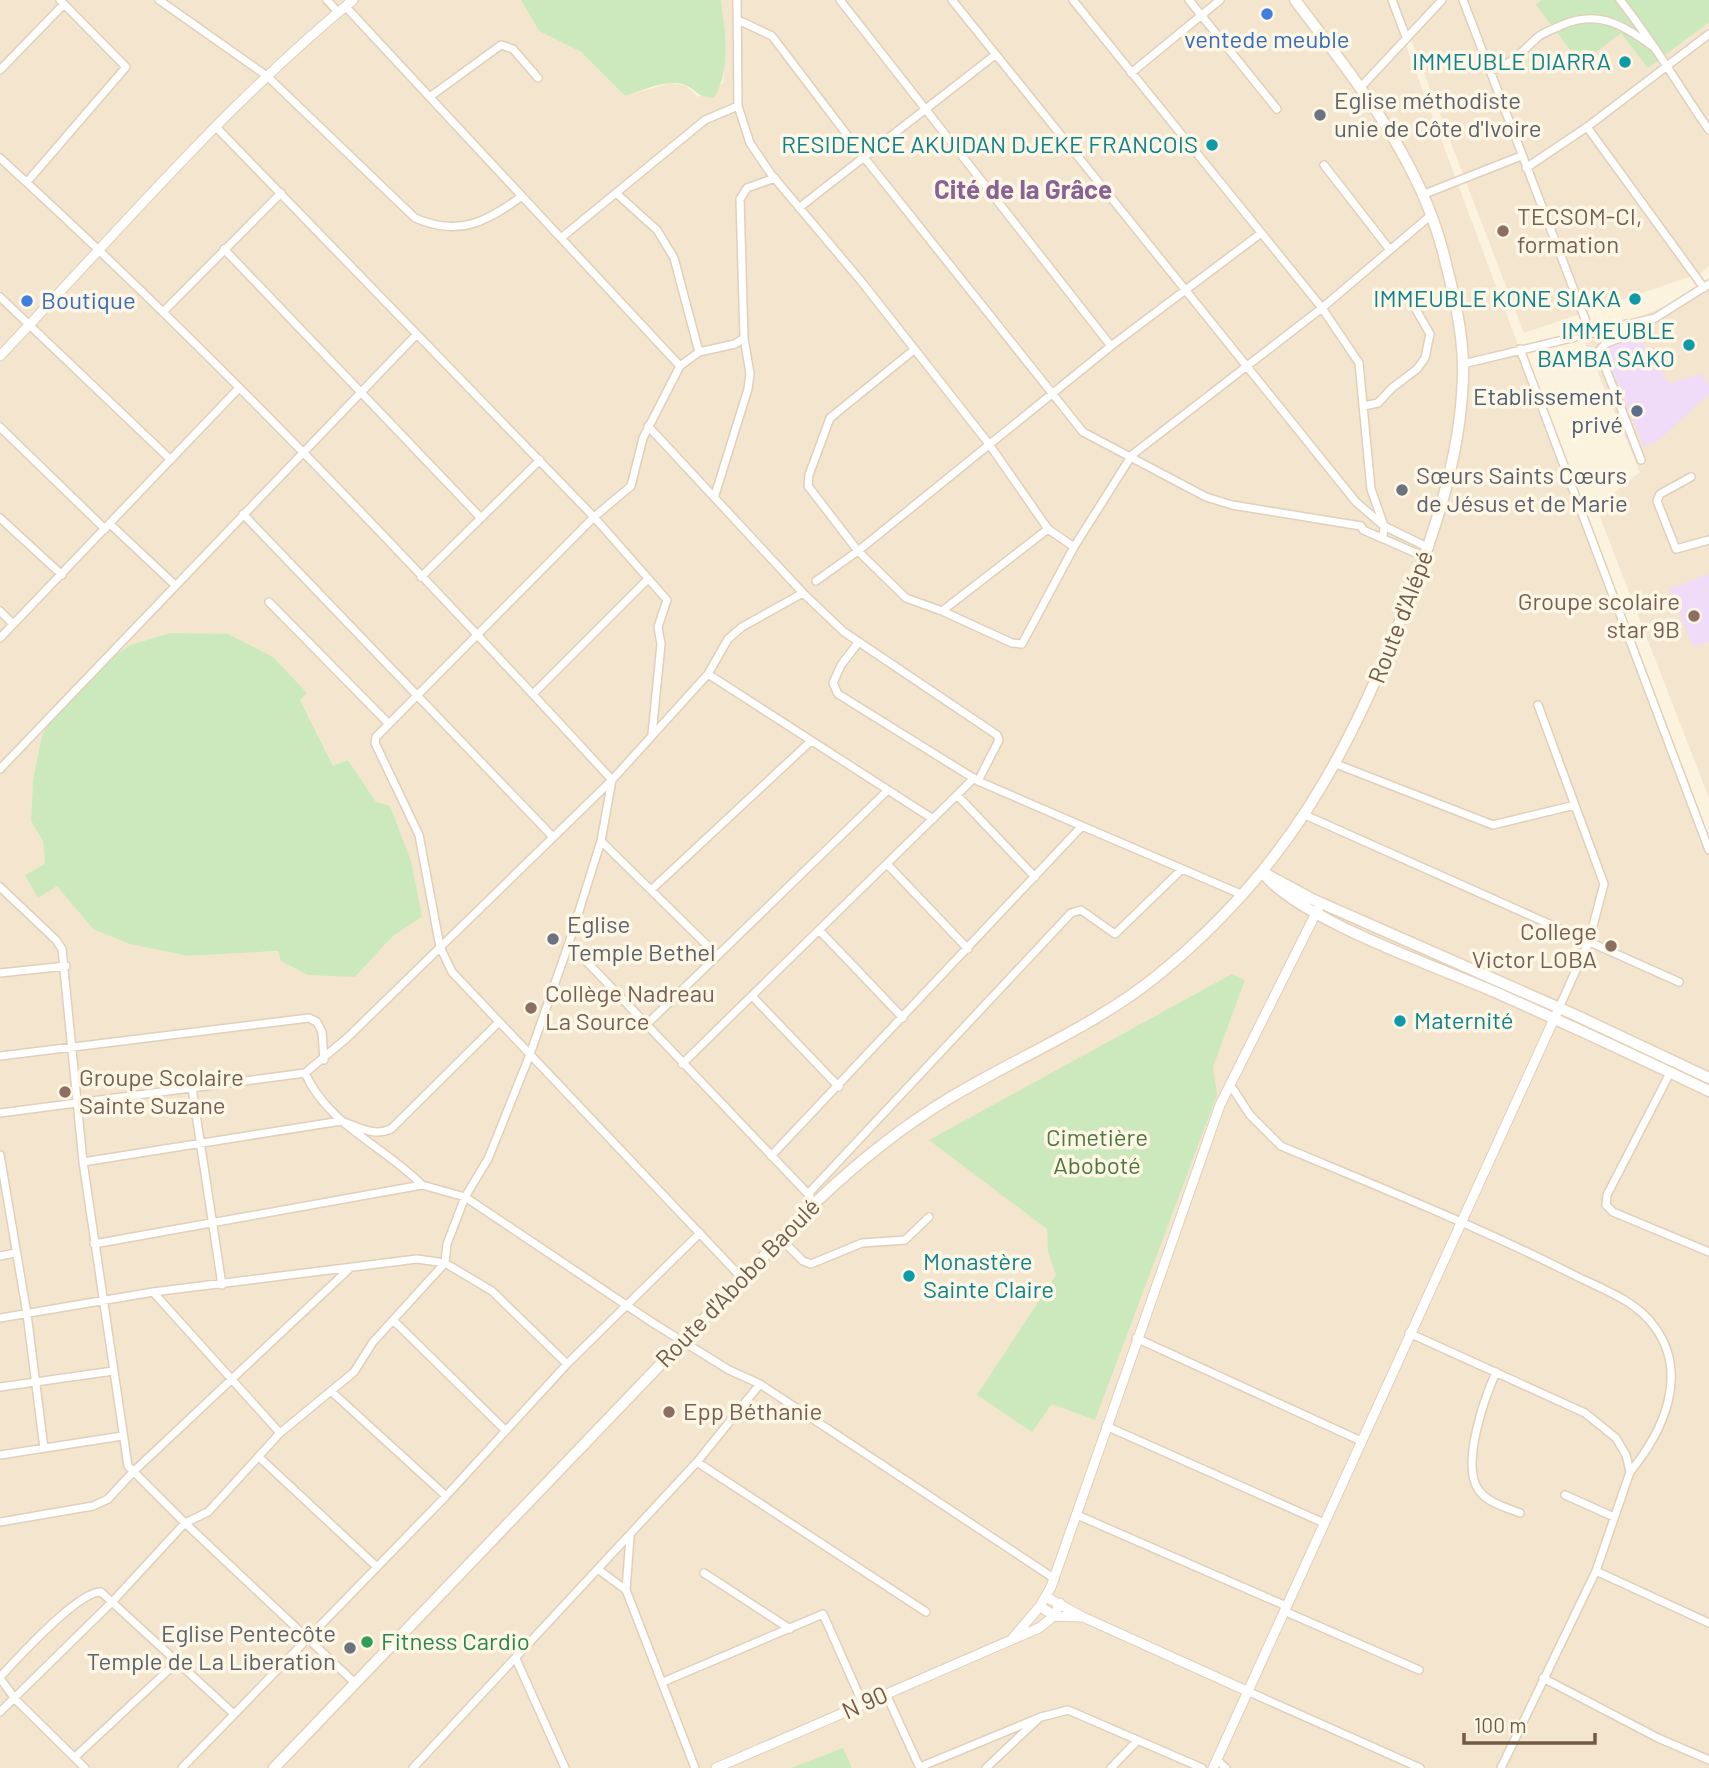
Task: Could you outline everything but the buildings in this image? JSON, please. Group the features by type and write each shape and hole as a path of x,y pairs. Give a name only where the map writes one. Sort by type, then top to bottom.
{"main road":[{"name":"Route d'Alépé","path":"1263,873 1305,815 1336,764 1366,705 1427,553 1457,435 1463,364 1449,277 1431,215 1400,147 1361,87 1295,0"},
{"name":"Route d'Abobo Baoulé","path":"274,1768 780,1238 812,1198 911,1122 1116,1007 1160,974 1263,873"},
{"path":"1263,873 1273,885 1319,908 1709,1078"},
{"path":"1557,1013 1709,1091"}],"street":[{"path":"159,0 267,76 415,218 444,225 475,225 492,218 522,196"},
{"path":"327,0 345,6 680,366"},
{"path":"737,0 738,106 750,143 775,178 989,444 1048,529 1074,547"},
{"path":"841,0 1111,346"},
{"path":"952,0 1358,505 1384,526 1427,553"},
{"path":"1073,0 1322,308 1359,363 1371,489 1384,526 1383,537"},
{"path":"1189,0 1277,108"},
{"path":"1131,73 1220,0"},
{"path":"1392,0 1406,37"},
{"path":"1361,87 1442,0"},
{"path":"1463,0 1590,332"},
{"path":"1620,0 1643,27 1665,68 1709,130"},
{"path":"0,70 62,2 126,67 27,182"},
{"path":"0,356 216,127 267,76 345,6"},
{"path":"1490,71 1524,53 1541,34 1579,18 1607,19 1625,26 1655,48"},
{"path":"738,20 772,36 863,156 1083,432 1132,455 1183,486 1232,505 1361,526"},
{"path":"1526,168 1587,127 1709,34"},
{"path":"431,96 500,45 513,49 538,78"},
{"path":"800,207 995,55"},
{"path":"561,238 705,120 738,106"},
{"path":"216,127 540,460 594,517 667,603 658,627 661,644 652,736"},
{"path":"1463,364 1626,324 1670,310 1706,286 1587,127"},
{"path":"1422,195 1521,156"},
{"path":"0,158 99,249 239,387 612,780"},
{"path":"1324,165 1390,250"},
{"path":"715,495 748,389 750,374 744,338 740,199 747,188 775,178"},
{"path":"163,311 281,193"},
{"path":"616,193 657,230 674,258 699,352"},
{"path":"915,349 830,418 809,475 810,490 858,551 906,598 942,611 999,638 1022,644 1074,547 1132,455 1322,308 1431,215"},
{"path":"816,581 858,551 1111,346 1260,234"},
{"path":"224,249 480,517"},
{"path":"0,297 170,459"},
{"path":"1364,406 1378,403 1392,388 1417,369 1425,358 1430,334 1415,306"},
{"path":"1626,324 1622,337 1600,347 1599,351 1641,460"},
{"path":"0,769 416,335"},
{"path":"741,1277 457,980 440,947 419,835 375,743 388,724 476,634 594,517 631,486 636,459 648,426 680,366 699,352 735,344 744,338"},
{"path":"1520,349 1709,850"},
{"path":"0,638 239,387"},
{"path":"648,426 715,495 803,593 858,643 997,735 999,740 976,779 682,1064"},
{"path":"0,428 175,585"},
{"path":"421,578 540,460"},
{"path":"1691,477 1660,494 1657,500 1676,549 1709,540"},
{"path":"1358,505 1363,530 1427,553"},
{"path":"243,514 553,836"},
{"path":"0,518 62,575"},
{"path":"942,611 1048,529"},
{"path":"533,694 649,579"},
{"path":"0,1113 78,1105 305,1073 324,1060 612,780 708,674 718,653 742,627 803,593"},
{"path":"269,601 388,724"},
{"path":"0,611 13,624"},
{"path":"858,643 835,676 834,690 976,779 1243,895"},
{"path":"708,674 933,819"},
{"path":"1226,1768 1215,1764 1247,1691 1589,941 1604,884 1538,705"},
{"path":"651,890 811,741"},
{"path":"1336,764 1493,825 1575,805"},
{"path":"0,1712 113,1601 185,1523 208,1512 280,1433 354,1372 373,1342 445,1263 447,1244 465,1198 488,1159 529,1057 569,943 601,841 612,780"},
{"path":"645,1026 887,790"},
{"path":"957,795 1035,877"},
{"path":"1305,815 1679,982"},
{"path":"771,1156 839,1087 1082,826"},
{"path":"601,841 717,955"},
{"path":"887,864 968,949"},
{"path":"569,943 645,1026 812,1198 1071,913 1081,910 1111,934 1115,934 1181,870"},
{"path":"2,890 56,940 66,966 83,1162 128,1466 355,1683"},
{"name":"N 90","path":"1013,1638 1040,1606 1055,1579 1136,1338 1220,1105 1319,908"},
{"path":"819,930 903,1018"},
{"path":"0,973 66,966"},
{"path":"752,996 839,1087"},
{"path":"0,1056 309,1018 317,1022 322,1032 324,1060"},
{"path":"83,1162 200,1146 341,1121 373,1134 391,1129 498,1023"},
{"path":"305,1073 319,1099 341,1121 404,1167 422,1185"},
{"path":"1670,1073 1607,1195 1606,1205 1614,1212 1709,1252"},
{"path":"1231,1086 1250,1115 1281,1146 1461,1223 1618,1297 1644,1314 1656,1327 1665,1347 1672,1389 1656,1436 1630,1472 1596,1571 1501,1768"},
{"path":"192,1088 222,1285"},
{"path":"0,1155 3,1192 27,1314 44,1448"},
{"path":"94,1244 422,1185 465,1198 627,1306 729,1370 760,1384 1055,1579 1060,1603 1054,1616"},
{"path":"780,1238 803,1261 811,1265 862,1243 905,1240 929,1217"},
{"path":"182,1768 446,1496 567,1364 700,1233"},
{"path":"0,1256 15,1253"},
{"path":"0,1318 153,1292 417,1259 445,1263 492,1291 567,1364"},
{"path":"0,1522 93,1506 108,1499 133,1472 350,1269"},
{"path":"153,1292 280,1433"},
{"path":"393,1320 505,1430"},
{"path":"1409,1333 1576,1408 1601,1424 1616,1438 1626,1455 1630,1472"},
{"path":"1136,1338 1361,1441"},
{"path":"0,1387 113,1371"},
{"path":"1496,1372 1476,1425 1476,1487 1491,1502 1520,1513"},
{"path":"413,1768 698,1462 760,1384"},
{"path":"332,1392 446,1496"},
{"path":"1106,1426 1324,1523"},
{"path":"0,1455 122,1436"},
{"path":"260,1458 377,1567"},
{"path":"698,1462 926,1612"},
{"path":"1564,1495 1614,1517"},
{"path":"1076,1515 1419,1670"},
{"path":"630,1536 626,1590 695,1768"},
{"path":"600,1570 626,1590"},
{"path":"1596,1571 1709,1623"},
{"path":"704,1573 790,1629"},
{"path":"85,1768 15,1699 0,1677 62,1615 91,1593 101,1592 113,1601 234,1714"},
{"path":"1046,1597 1083,1617 1420,1768"},
{"path":"1040,1606 1054,1616 1083,1617"},
{"path":"663,1682 823,1614 863,1704"},
{"name":"N 90","path":"716,1768 1039,1628 1054,1616"},
{"path":"516,1659 565,1768"},
{"path":"75,1756 177,1662"},
{"path":"1543,1678 1658,1738 1709,1760"},
{"path":"886,1694 920,1767 1041,1717 1068,1710 1202,1768"},
{"path":"986,1768 1041,1717"},
{"path":"1111,1768 1137,1741"}],"shaded area":[{"path":"0,0 521,0 539,31 581,52 625,96 671,83 686,86 698,97 723,83 726,51 721,0 1389,0 1709,855 1709,1768 0,1768","holes":["170,633 300,700 333,766 348,760 376,802 422,917 393,936 355,977 279,951 188,956 93,929 57,885 38,898 45,864 43,841 31,821 33,779 42,735 74,684 130,645"]},
{"path":"1396,0 1709,0 1709,266 1701,273 1524,333"},
{"path":"1709,290 1709,798 1596,507 1640,472 1583,338"},
{"path":"1620,342 1642,342 1669,383 1702,374 1709,385 1709,394 1658,441 1644,447 1603,348"},
{"name":"Groupe scolaire star 9B","path":"1709,574 1709,642 1693,647 1669,589"}],"green space":[{"path":"521,0 721,0 726,50 720,86 714,98 700,95 678,83 655,86 625,96 581,52 539,31"},
{"path":"1541,0 1709,0 1709,22 1648,68 1621,33 1581,64 1536,5"},
{"path":"170,633 228,634 273,657 307,693 300,700 333,766 348,760 376,802 390,806 411,861 422,917 393,936 355,977 308,975 281,961 278,951 188,956 130,944 93,929 57,886 38,898 25,875 45,864 43,841 31,821 33,779 42,735 74,684 130,645"},
{"name":"Cimetière Aboboté","path":"1232,974 1245,980 1213,1067 1217,1095 1095,1420 1052,1404 1032,1432 977,1395 1056,1275 1048,1252 1047,1229 929,1140"},
{"path":"843,1748 852,1768 791,1768"}],"place":[{"name":"ventede meuble","path":"1267,14"},
{"name":"IMMEUBLE DIARRA","path":"1625,62"},
{"name":"Eglise méthodiste unie de Côte d'Ivoire","path":"1320,115"},
{"name":"RESIDENCE AKUIDAN DJEKE FRANCOIS","path":"1212,145"},
{"name":"TECSOM-CI, formation","path":"1503,231"},
{"name":"IMMEUBLE KONE SIAKA","path":"1635,299"},
{"name":"Boutique","path":"27,301"},
{"name":"IMMEUBLE BAMBA SAKO","path":"1689,345"},
{"name":"Etablissement privé","path":"1637,411"},
{"name":"Sœurs Saints Cœurs de Jésus et de Marie","path":"1402,490"},
{"name":"Groupe scolaire star 9B","path":"1694,616"},
{"name":"Eglise Temple Bethel","path":"553,939"},
{"name":"College Victor LOBA","path":"1611,946"},
{"name":"Collège Nadreau La Source","path":"531,1008"},
{"name":"Maternité","path":"1400,1021"},
{"name":"Groupe Scolaire Sainte Suzane","path":"65,1092"},
{"name":"Monastère Sainte Claire","path":"909,1276"},
{"name":"Epp Béthanie","path":"669,1412"},
{"name":"Fitness Cardio","path":"367,1642"},
{"name":"Eglise Pentecôte Temple de La Liberation","path":"350,1648"}],"district":[{"name":"Cité de la Grâce","path":"1023,190"}]}
